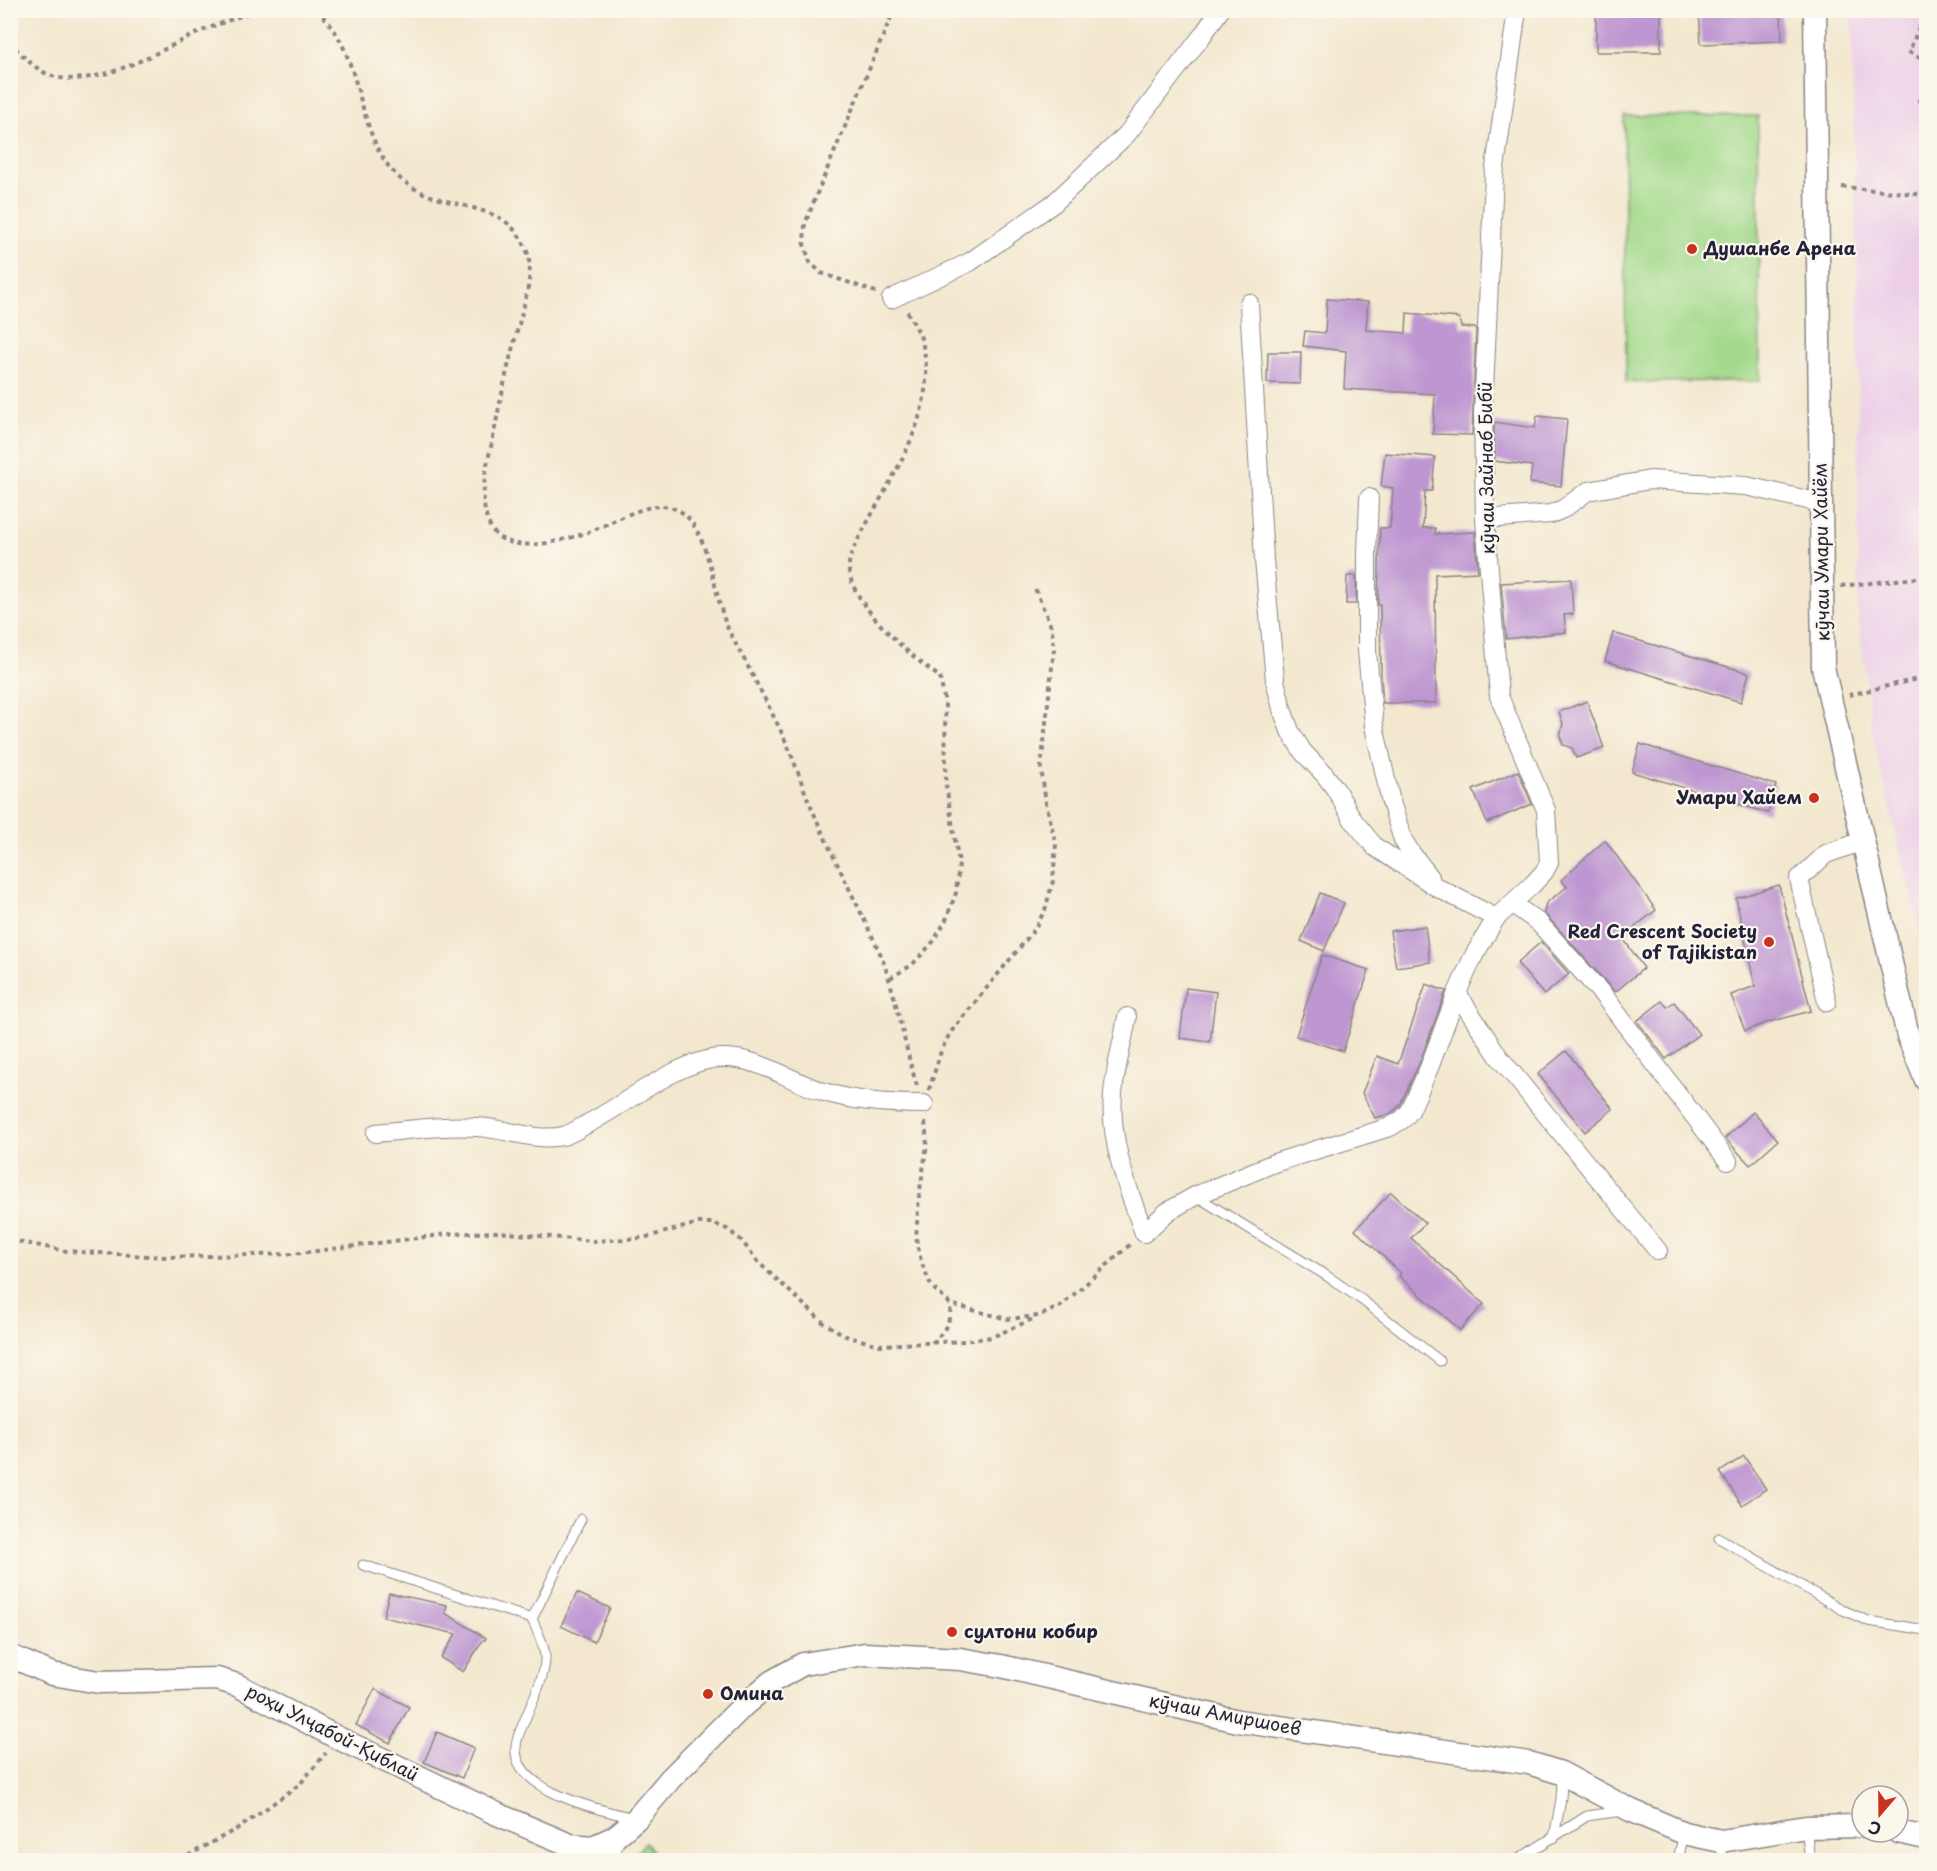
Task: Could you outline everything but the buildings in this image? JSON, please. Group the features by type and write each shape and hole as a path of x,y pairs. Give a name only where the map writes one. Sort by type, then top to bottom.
{"street":[{"path":"891,299 970,262 1054,203 1127,134 1220,10"},
{"name":"кӯчаи Зайнаб Бибӣ","path":"1144,1233 1167,1212 1195,1196 1274,1163 1390,1127 1402,1119 1410,1111 1430,1068 1457,993 1473,957 1496,918 1544,872 1550,862 1546,810 1499,696 1485,519 1483,412 1494,175 1516,10"},
{"name":"кӯчаи Умари Хайём","path":"1815,10 1823,667 1908,1036 1926,1077"},
{"path":"1249,303 1264,560 1275,680 1290,731 1303,752 1336,790 1353,820 1374,847 1438,888 1496,918"},
{"path":"1485,519 1551,514 1563,509 1588,491 1650,480 1746,486 1821,503"},
{"path":"1369,498 1367,651 1374,726 1391,802 1403,840 1438,888"},
{"path":"1827,1002 1799,879 1826,854 1863,842"},
{"path":"1513,904 1539,923 1604,996 1728,1161"},
{"path":"1457,993 1500,1057 1658,1251"},
{"path":"1128,1017 1113,1094 1113,1118 1123,1174 1144,1233"},
{"path":"376,1133 441,1127 469,1127 546,1137 564,1136 667,1077 699,1063 718,1058 735,1058 755,1063 824,1092 863,1101 924,1104"},
{"name":"кӯчаи Амиршоев","path":"636,1819 679,1770 743,1706 771,1682 803,1664 865,1654 960,1659 1012,1668 1238,1721 1497,1757 1561,1773 1630,1809 1722,1851 1806,1827 1850,1826"},
{"name":"роҳи Улҷабой-Қиблаӣ","path":"10,1656 52,1674 99,1682 217,1679 237,1685 338,1738 497,1814 570,1845 593,1847 615,1837 636,1819"},
{"path":"1910,1835 1926,1838"},
{"path":"610,1860 615,1837"}],"lane":[{"path":"1195,1196 1327,1276 1362,1300 1440,1361"},
{"path":"581,1518 532,1619 546,1657 544,1670 517,1740 517,1756 525,1772 549,1791 579,1804 636,1819"},
{"path":"1719,1538 1843,1610 1877,1623 1926,1630"},
{"path":"363,1565 532,1619"},
{"path":"1554,1838 1558,1806 1563,1792 1561,1773"},
{"path":"1517,1860 1587,1816 1630,1809"},
{"path":"1806,1827 1810,1860"},
{"path":"1678,1860 1684,1833"}],"path":[{"path":"10,41 33,67 59,78 88,77 130,66 205,30 256,10"},
{"path":"316,10 335,32 348,62 369,132 388,165 406,183 433,198 500,218 516,231 526,247 530,268 526,292 504,381 484,482 484,509 490,528 502,540 519,546 546,543 588,532 658,506 674,508 684,514 695,528 708,561 726,624 787,744 807,798 890,978 906,1051 924,1104 927,1145 919,1196 916,1238 921,1262 931,1286 950,1304 1007,1319 1039,1316"},
{"path":"890,978 912,965 933,942 945,922 956,893 959,864 946,785 945,703 940,677 908,653 876,620 858,595 849,571 854,547 908,448 923,410 927,368 922,340 908,314 891,299 866,287 821,273 810,262 804,244 806,224 818,191 894,10"},
{"path":"1926,10 1909,52 1926,61"},
{"path":"1926,81 1920,101 1926,104"},
{"path":"1842,187 1924,194 1926,178"},
{"path":"1822,590 1845,585 1926,577"},
{"path":"924,1104 941,1051 950,1033 1034,930 1045,909 1053,881 1056,844 1046,803 1041,768 1054,649 1053,629 1034,586"},
{"path":"1831,699 1926,677"},
{"path":"10,1240 66,1251 166,1257 293,1254 460,1233 496,1232 594,1241 643,1238 699,1223 712,1224 727,1229 741,1240 759,1263 824,1323 848,1337 880,1345 992,1337 1061,1306 1144,1233"},
{"path":"931,1343 947,1326 951,1313 950,1304"},
{"path":"180,1860 242,1826 300,1784 338,1738"}],"shaded area":[{"path":"1851,11 1926,11 1926,957 1873,738 1858,616 1858,310"}],"green space":[{"name":"Душанбе Арена","path":"1624,116 1758,116 1760,381 1626,382"},
{"path":"645,1843 660,1860 630,1860"}],"place":[{"name":"Душанбе Арена","path":"1692,249"},
{"name":"Умари Хайем","path":"1814,798"},
{"name":"Red Crescent Society of Tajikistan","path":"1769,942"},
{"name":"султони кобир","path":"952,1632"},
{"name":"Омина","path":"708,1694"}]}
